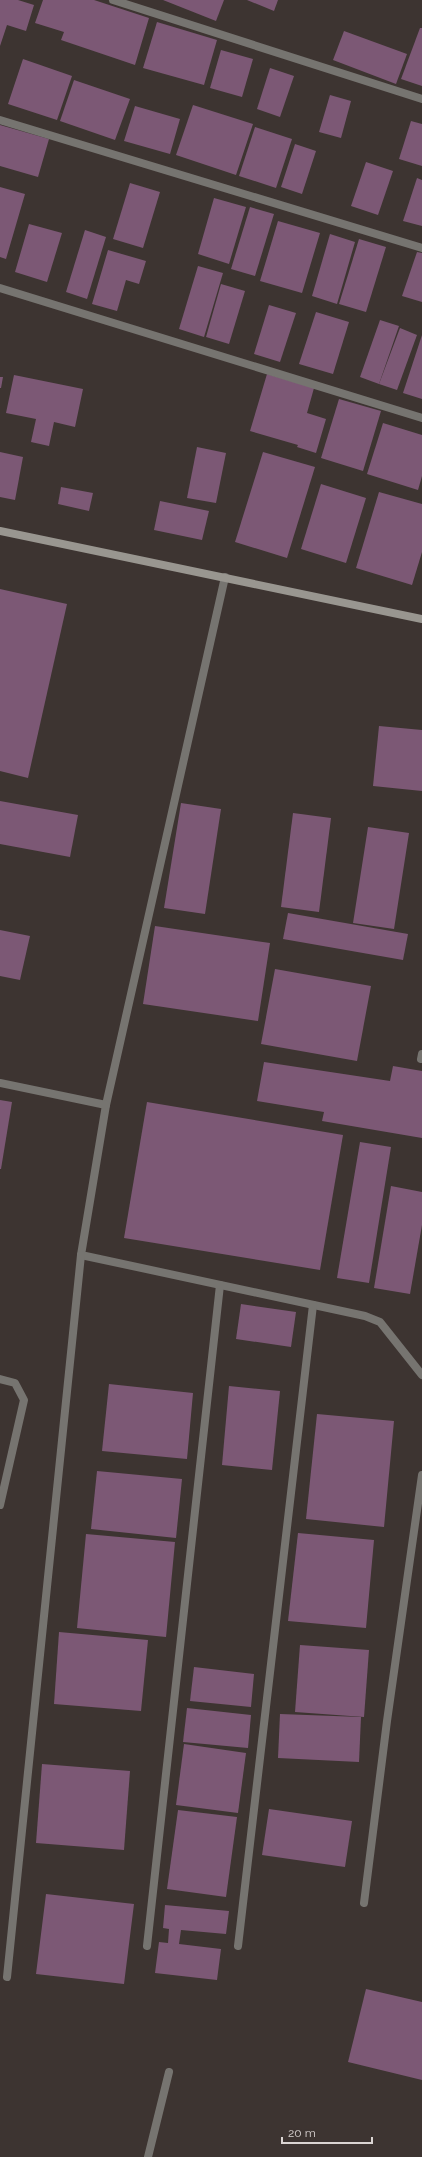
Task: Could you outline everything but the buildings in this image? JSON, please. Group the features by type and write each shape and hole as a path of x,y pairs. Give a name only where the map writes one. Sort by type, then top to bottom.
{"street":[{"path":"113,0 422,99"},
{"path":"0,120 422,248"},
{"path":"0,288 422,418"},
{"path":"0,531 422,619"},
{"path":"7,1977 81,1255 106,1105 224,578"},
{"path":"0,1083 106,1105"},
{"path":"81,1255 365,1316 380,1322 422,1375"},
{"path":"147,1946 220,1285"},
{"path":"238,1946 313,1305"},
{"path":"0,1379 15,1383 24,1400 0,1505"},
{"path":"364,1903 387,1721 422,1475"},
{"path":"148,2157 169,2072"}]}
